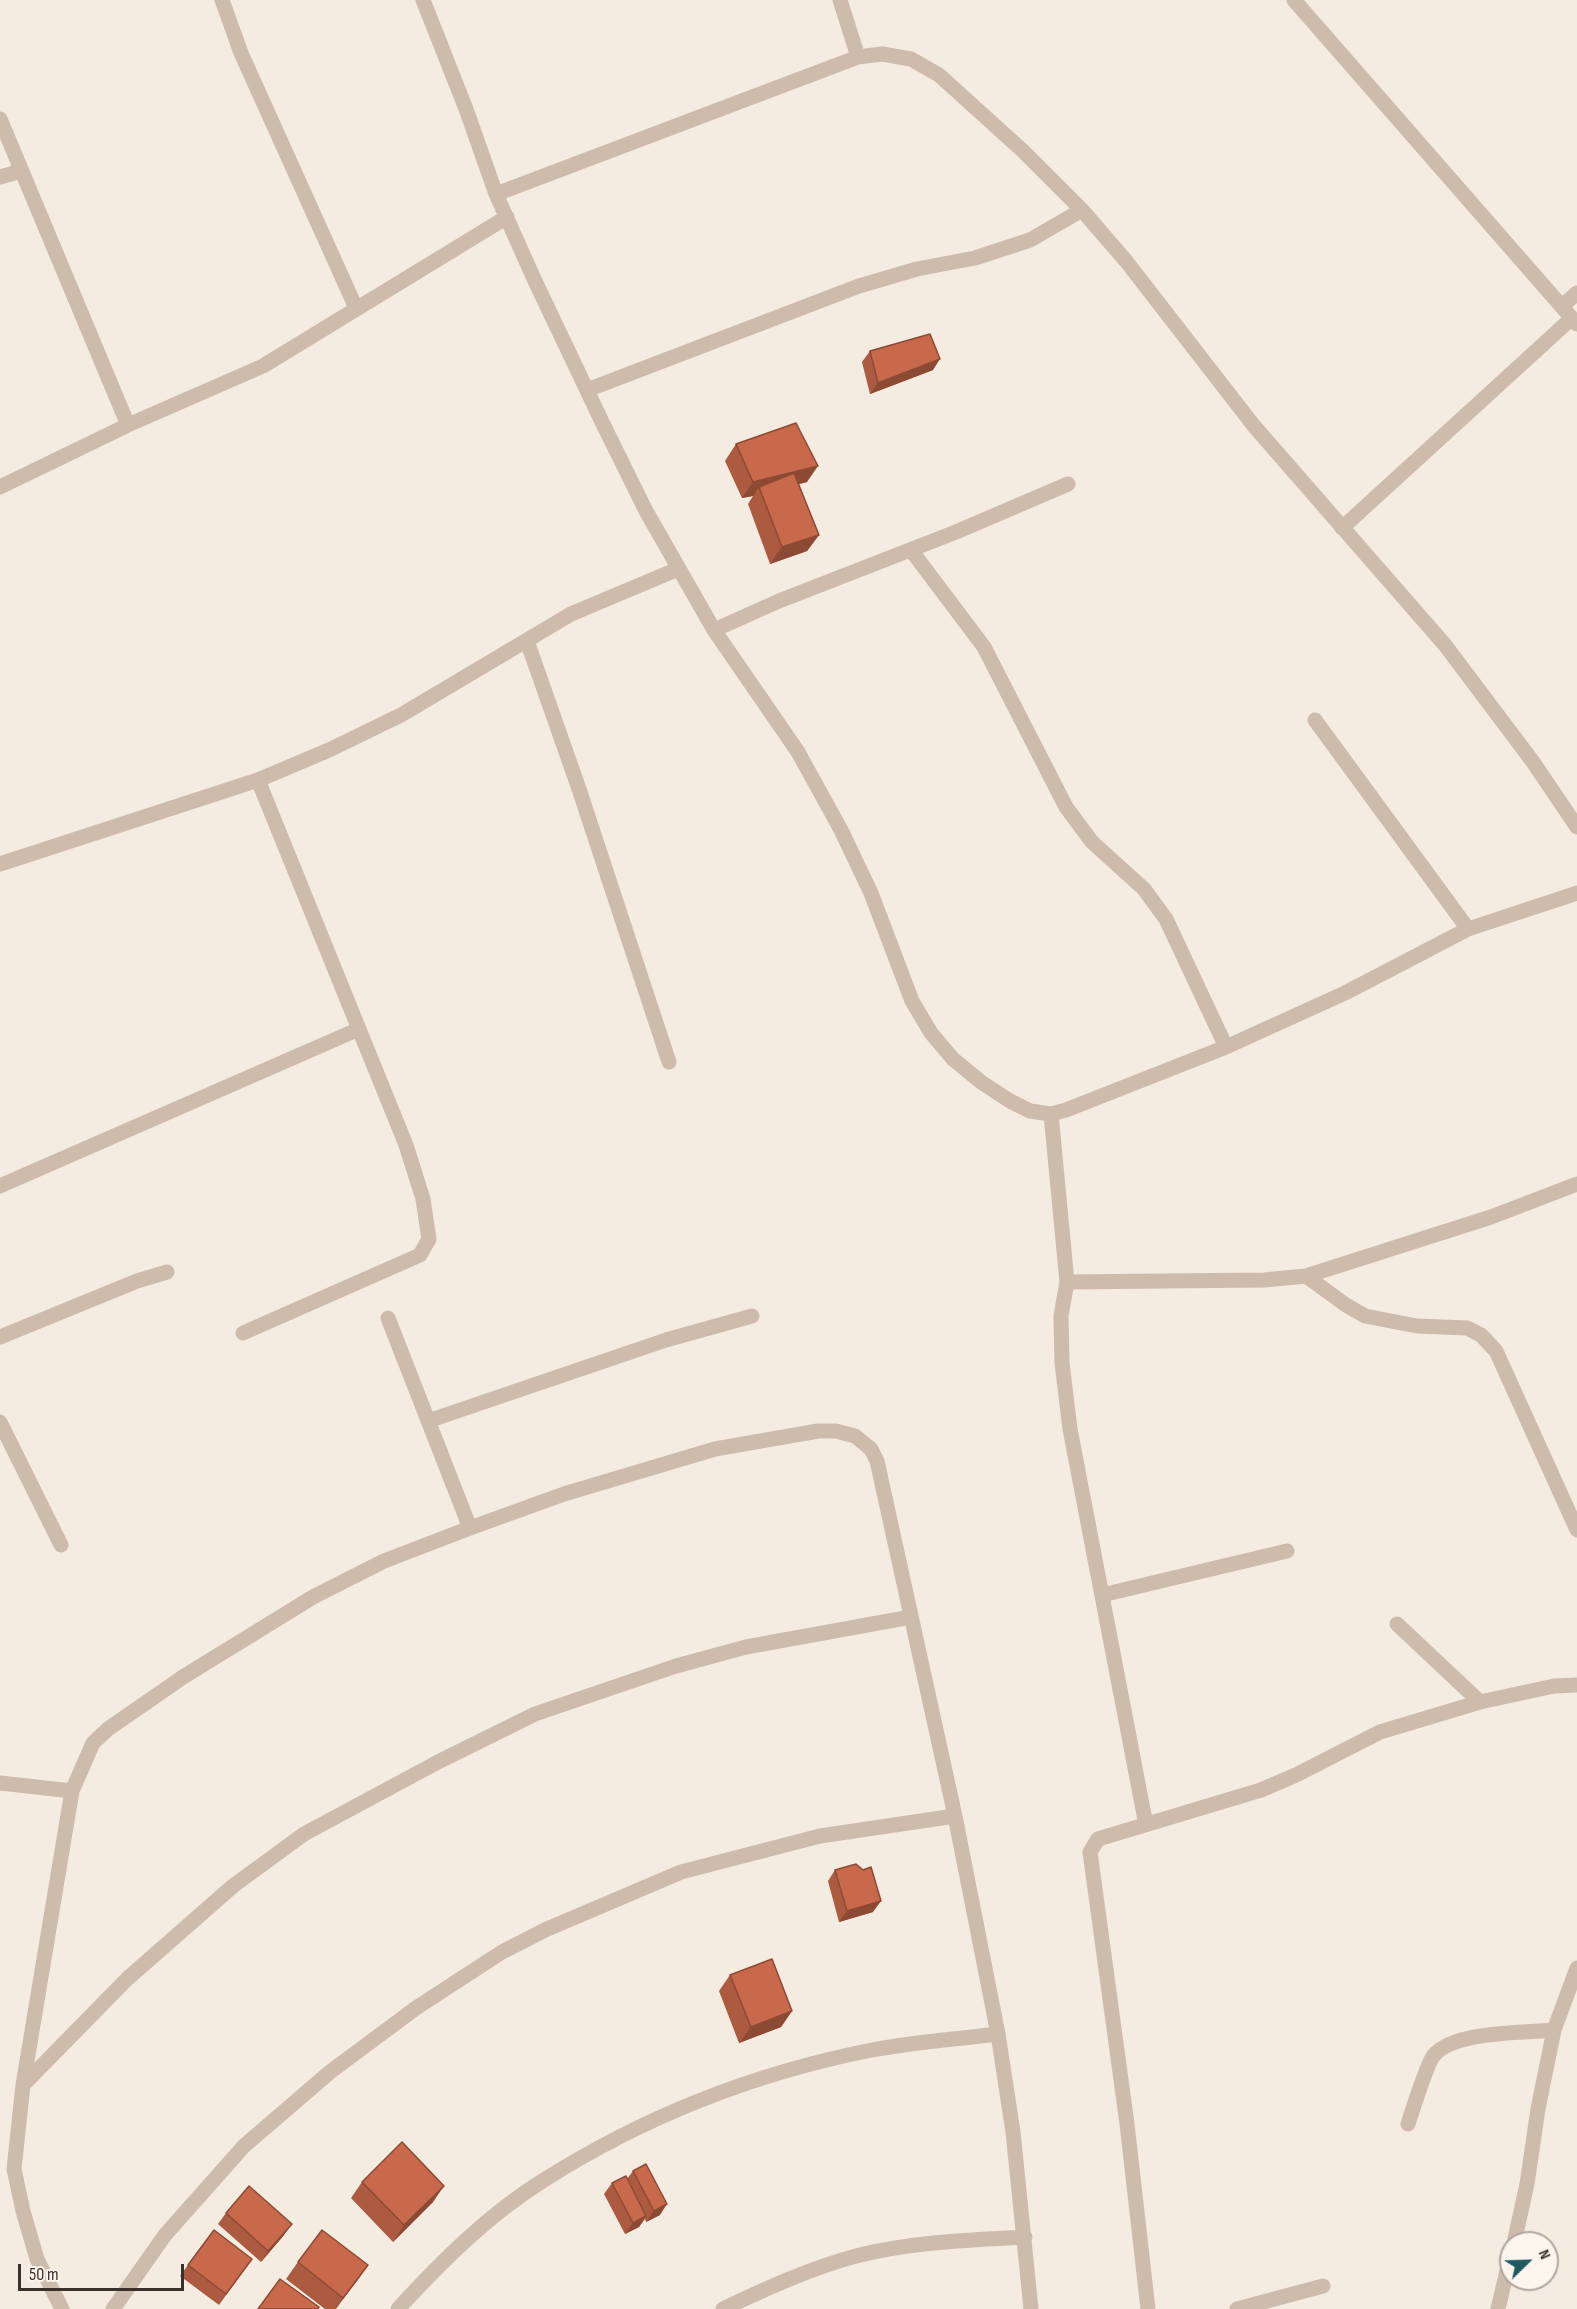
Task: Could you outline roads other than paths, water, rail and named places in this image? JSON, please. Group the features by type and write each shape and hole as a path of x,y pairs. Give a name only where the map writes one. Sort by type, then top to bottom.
{"street":[{"path":"222,0 241,53 356,308"},
{"path":"423,0 466,109 496,194 646,511 714,630 798,752 841,830 871,893 912,1001 931,1033 953,1059 981,1082 1030,1111 1051,1114 1226,1047 1345,993 1468,929 1577,893"},
{"path":"840,0 858,57"},
{"path":"1294,0 1574,321 1342,528"},
{"path":"496,194 858,57 882,54 911,59 939,75 1023,151 1082,210 1126,261 1254,426 1445,645 1533,762 1577,827"},
{"path":"0,119 128,425"},
{"path":"0,177 21,171"},
{"path":"587,390 859,286 917,269 975,258 1030,240 1082,210"},
{"path":"0,487 128,425 263,366 507,217"},
{"path":"1562,306 1577,293"},
{"path":"714,630 779,601 910,550 1068,484"},
{"path":"910,550 984,647 1066,807 1092,842 1144,889 1166,919 1226,1047"},
{"path":"0,864 258,780 329,750 401,715 571,614 678,569"},
{"path":"527,641 578,786 669,1062"},
{"path":"1315,720 1468,929"},
{"path":"243,1333 420,1255 429,1239 430,1229 415,1172 258,780"},
{"path":"0,1186 359,1029"},
{"path":"1051,1114 1067,1282 1061,1316 1064,1379 1070,1430 1146,1825"},
{"path":"1067,1282 1264,1280 1306,1276 1491,1217 1577,1184"},
{"path":"0,1337 136,1281 166,1272"},
{"path":"1306,1276 1365,1316 1418,1326 1467,1328 1481,1335 1496,1351 1577,1530"},
{"path":"428,1420 666,1340 752,1316"},
{"path":"388,1318 470,1527"},
{"path":"0,1422 61,1545"},
{"path":"62,2309 37,2259 7,2168 72,1791 93,1743 108,1729 183,1677 313,1597 384,1561 470,1527 564,1494 715,1449 818,1431 836,1431 862,1441 871,1449 877,1461 955,1816 999,2034 1025,2237 1031,2309"},
{"path":"1102,1595 1287,1551"},
{"path":"23,2085 127,1979 249,1874 304,1834 438,1762 535,1714 676,1666 746,1647 911,1617"},
{"path":"1397,1624 1480,1702"},
{"path":"1148,2309 1127,2124 1090,1852 1098,1839 1261,1790 1296,1775 1380,1732 1480,1702 1554,1686 1577,1685"},
{"path":"0,1783 72,1791"},
{"path":"113,2309 165,2235 244,2146 330,2072 416,2008 502,1952 545,1930 681,1872 820,1836 955,1816"},
{"path":"1517,2231 1554,2030 1577,1968"},
{"path":"1408,2124 1432,2056 1449,2043 1464,2038 1554,2030"},
{"path":"398,2309 473,2234 543,2180 597,2149 678,2109 718,2092 828,2060 874,2050 999,2034"},
{"path":"723,2309 749,2296 854,2256 933,2242 1025,2237"},
{"path":"1237,2309 1323,2286"},
{"path":"1498,2309 1502,2291"}]}
